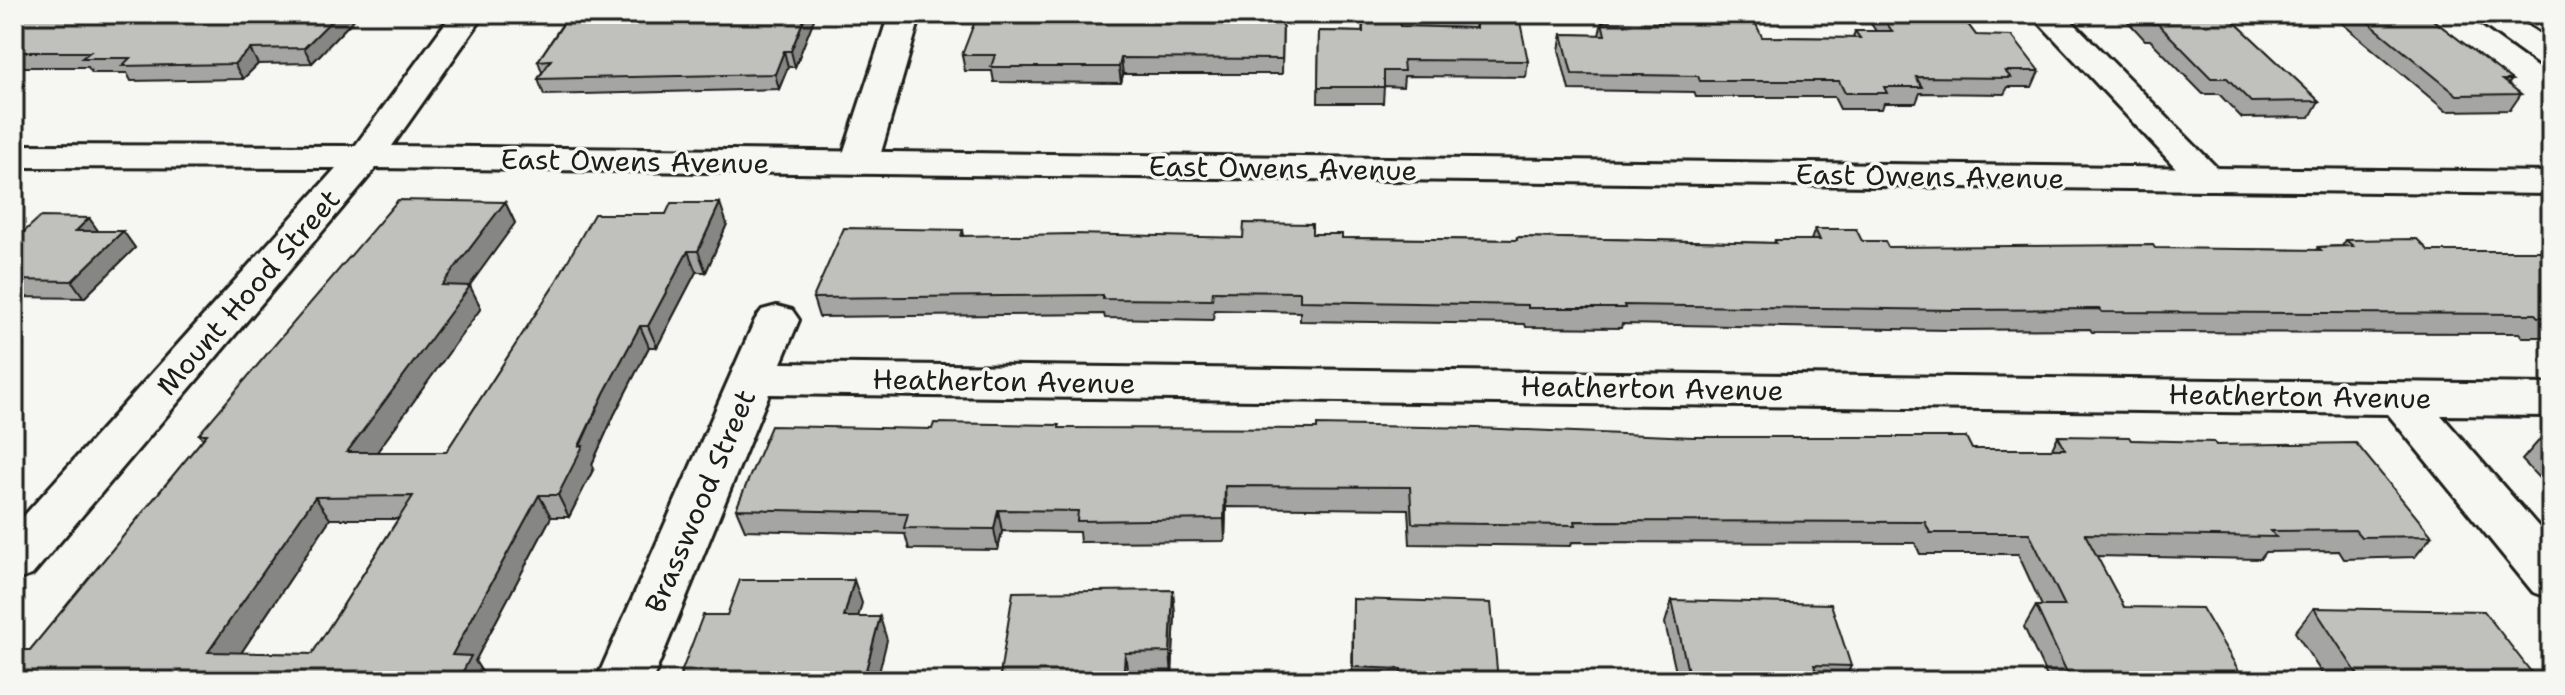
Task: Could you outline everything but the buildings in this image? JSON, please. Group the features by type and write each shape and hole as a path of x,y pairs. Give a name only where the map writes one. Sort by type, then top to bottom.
{"street":[{"name":"Mount Hood Street","path":"14,561 366,157 469,14"},
{"path":"859,163 905,14"},
{"path":"2047,14 2207,179"},
{"path":"2495,18 2551,23"},
{"path":"2495,18 2551,58"},
{"name":"East Owens Avenue","path":"14,156 366,157 2551,183"},
{"name":"Brasswood Street","path":"624,681 777,320"},
{"name":"Heatherton Avenue","path":"752,378 2551,400"},
{"path":"2400,397 2551,577"}]}
